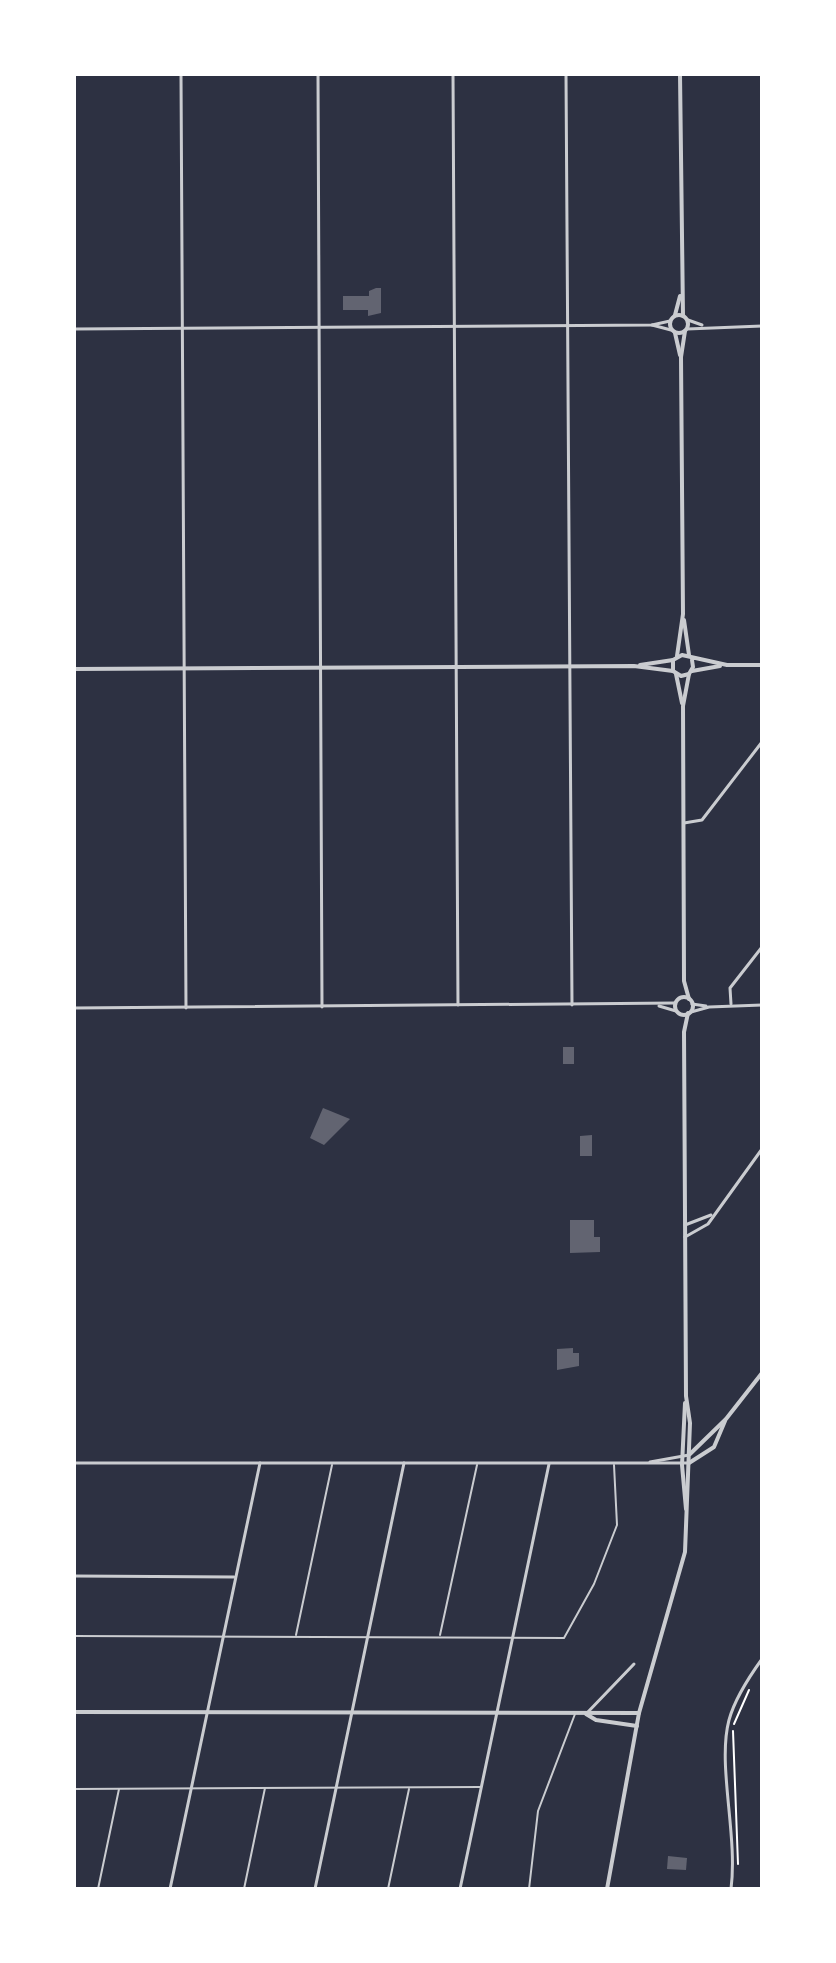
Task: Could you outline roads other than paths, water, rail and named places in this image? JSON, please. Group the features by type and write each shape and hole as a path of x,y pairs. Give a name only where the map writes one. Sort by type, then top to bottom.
{"street":[{"path":"181,74 186,1008"},
{"path":"318,74 322,1007"},
{"path":"453,74 458,1005"},
{"path":"566,74 572,1005"},
{"path":"680,74 683,316"},
{"path":"74,329 652,325 670,321 675,316 681,294"},
{"path":"675,316 683,316 706,326"},
{"path":"607,1889 639,1713 681,1574 689,1463 684,1032 677,1001 684,981 683,706 691,658 683,614 681,357 688,320"},
{"path":"670,321 681,357"},
{"path":"652,325 673,331 706,326 762,326"},
{"path":"683,614 675,658 683,706"},
{"path":"634,666 675,658 727,665 762,665"},
{"path":"74,669 634,666 690,673 727,665"},
{"path":"684,823 702,820 762,742"},
{"path":"731,1005 730,988 762,947"},
{"path":"684,981 691,1001 684,1032"},
{"path":"74,1008 655,1005 677,1001 691,1001 709,1007"},
{"path":"655,1005 678,1012 731,1005 762,1005"},
{"path":"685,1237 708,1224 762,1149"},
{"path":"685,1225 714,1213"},
{"path":"646,1463 689,1455 726,1419 762,1373"},
{"path":"686,1396 682,1456 686,1511"},
{"path":"74,1463 682,1465 714,1447 726,1419"},
{"path":"170,1889 260,1463"},
{"path":"315,1889 404,1463"},
{"path":"460,1889 549,1464"},
{"path":"74,1576 236,1577"},
{"path":"731,1889 734,1838 727,1731 734,1707 762,1659"},
{"path":"586,1714 634,1664"},
{"path":"74,1712 639,1713"},
{"path":"586,1714 596,1720 637,1726"}],"lane":[{"path":"295,1636 332,1463"},
{"path":"440,1636 478,1464"},
{"path":"74,1636 564,1638 594,1584 617,1525 614,1464"},
{"path":"529,1889 538,1811 576,1713"},
{"path":"74,1789 482,1787"},
{"path":"98,1889 119,1788"},
{"path":"244,1889 265,1788"},
{"path":"388,1889 409,1789"}]}
